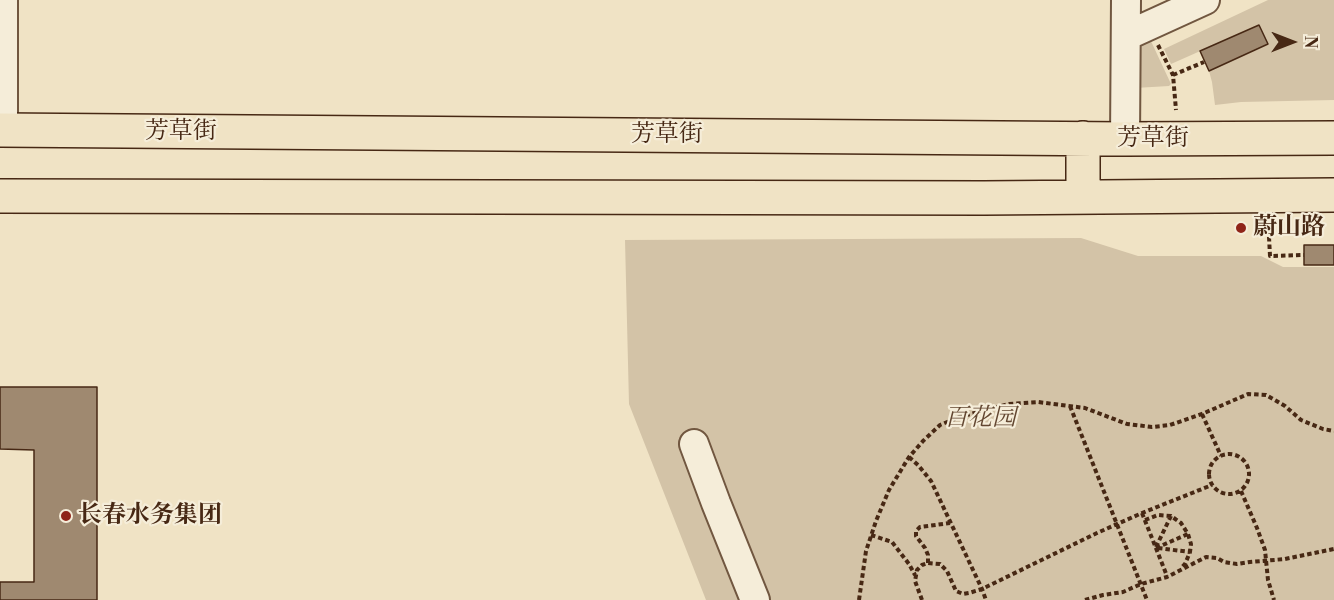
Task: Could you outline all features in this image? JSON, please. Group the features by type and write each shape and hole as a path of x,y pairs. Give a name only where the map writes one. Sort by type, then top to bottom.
{"main road":[{"name":"芳草街","path":"1,130 1125,139 1334,138"},
{"path":"1083,138 1083,196"},
{"path":"0,196 960,198 1334,195"}],"street":[{"path":"1,130 3,0"},
{"path":"1125,139 1137,31 1126,0"},
{"path":"1137,31 1205,0"},
{"path":"694,444 755,600"}],"path":[{"path":"1137,31 1173,75 1176,110"},
{"path":"1173,75 1204,62"},
{"path":"1269,237 1270,256 1304,255"},
{"path":"858,600 866,551 890,490 909,457 923,441 940,425 959,417 1009,404 1038,402 1085,408 1127,424 1152,427 1170,425 1202,414 1248,394 1266,395 1285,406 1301,420 1334,431"},
{"path":"1070,406 1147,600"},
{"path":"1202,414 1221,456"},
{"path":"1232,454 1240,457 1249,469 1247,485 1241,491 1225,494 1212,485 1209,478 1210,470 1213,463 1221,456 1232,454"},
{"path":"909,457 931,481 986,600"},
{"path":"922,600 915,581 917,570 922,564 940,564 956,591 963,594 982,589 1117,524 1212,485"},
{"path":"1241,491 1265,550 1268,580 1274,600"},
{"path":"1142,513 1167,576"},
{"path":"1145,520 1158,515 1171,516 1181,523 1191,544 1185,564 1179,571"},
{"path":"1156,548 1171,516"},
{"path":"928,563 928,555 916,536 916,531 920,527 950,523"},
{"path":"1156,548 1188,534"},
{"path":"871,535 892,542 916,576"},
{"path":"1156,548 1190,552"},
{"path":"1084,600 1123,592 1179,571 1206,557 1237,564 1286,560 1334,549"}],"green space":[{"path":"1268,0 1334,0 1334,100 1241,102 1215,105 1209,71 1267,45 1259,25 1171,64 1164,49"},
{"path":"1150,39 1171,84 1135,88 1138,46"},
{"name":"百花园","path":"1081,238 1138,256 1261,256 1283,267 1334,267 1334,600 706,600 629,404 625,240"}],"building":[{"path":"1259,25 1268,44 1209,71 1200,51"},
{"path":"1304,245 1334,245 1334,265 1304,265"},
{"name":"长春水务集团","path":"0,387 97,387 97,600 0,600 0,582 34,582 34,450 0,449"}],"place":[{"name":"蔚山路","path":"1241,228"},
{"name":"长春水务集团","path":"66,516"}]}
